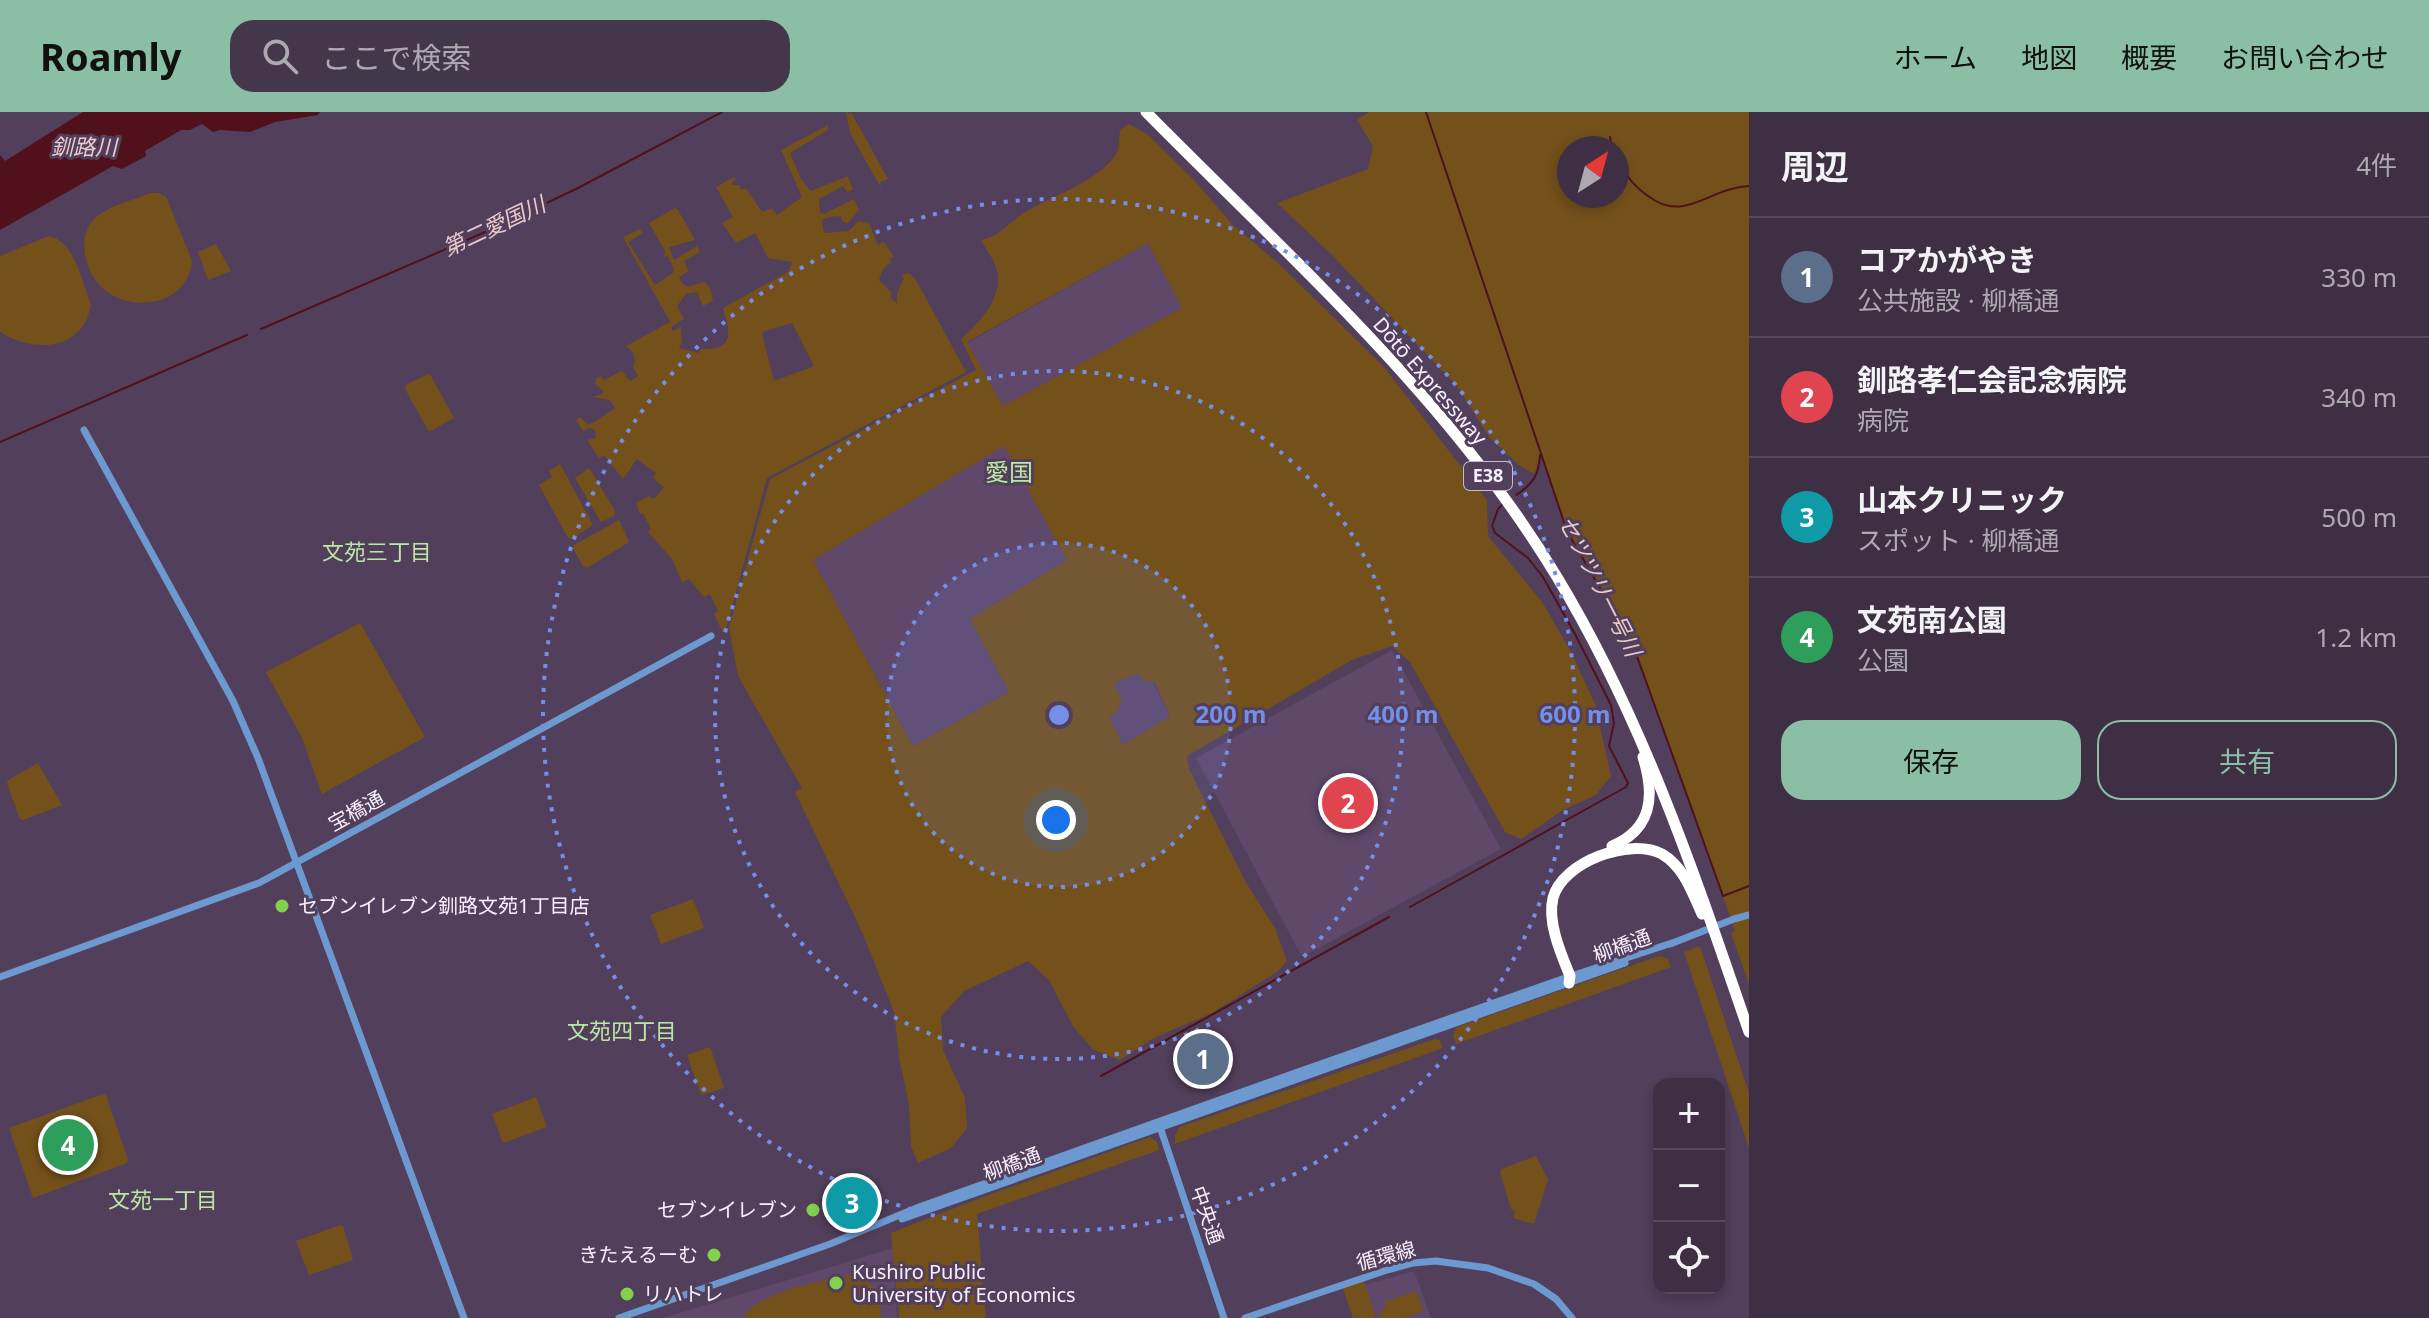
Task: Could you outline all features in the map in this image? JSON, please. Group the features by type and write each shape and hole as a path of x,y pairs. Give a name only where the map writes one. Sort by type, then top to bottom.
{"highway":[{"name":"Dōtō Expressway","path":"1146,112 1362,330 1446,423 1512,509 1547,561 1616,684 1654,768 1711,921"},
{"name":"Dōtō Expressway","path":"1154,112 1410,373 1470,444 1526,518 1577,597 1622,681 1659,765 1711,921"},
{"path":"1568,979 1546,917 1552,885 1560,873 1579,860 1617,845 1636,832 1651,795 1645,764 1616,684"},
{"path":"1568,979 1552,916 1557,888 1572,871 1620,849 1639,847 1663,855 1683,872 1711,921 1749,1017"},
{"path":"1717,935 1749,1032"}],"street":[{"path":"84,430 233,701 258,758 464,1318"},
{"name":"宝橋通","path":"0,977 259,883 711,636"},
{"name":"柳橋通","path":"619,1318 880,1224 919,1207 1160,1125 1749,915"},
{"name":"中央通","path":"1160,1125 1224,1318"},
{"name":"循環線","path":"1245,1318 1384,1271 1436,1261 1488,1268 1534,1284 1556,1299 1572,1318"}],"shaded area":[{"path":"846,112 852,114 888,179 880,182 881,188 850,133"},
{"path":"1369,112 1749,112 1749,984 1731,933 1735,931 1633,645 1567,531 1541,453 1534,474 1519,465 1489,437 1457,386 1332,255 1277,203 1368,169 1373,146 1357,120"},
{"path":"1129,124 1147,134 1193,179 1232,224 1278,263 1383,366 1487,500 1488,536 1542,602 1570,650 1595,704 1611,776 1596,795 1563,810 1521,839 1505,832 1410,662 1392,646 1352,660 1187,756 1189,769 1245,881 1275,928 1287,961 1277,972 1212,1013 1154,1038 1120,1060 1094,1050 1074,1028 1049,980 1028,961 964,991 941,1017 943,1050 965,1098 967,1128 951,1148 918,1163 911,1146 909,1105 894,1012 863,934 795,792 802,788 738,676 729,628 770,479 976,370 961,339 987,311 998,284 995,266 981,240 1098,173 1117,152 1120,130","holes":["1148,243 1182,308 1003,406 967,342","1004,446 1067,560 970,619 1009,692 913,746 813,560","1138,673 1146,682 1154,681 1170,716 1123,745 1109,717 1116,713 1122,700 1114,683"]},
{"path":"828,125 828,130 790,153 801,179 811,191 848,176 853,189 847,192 843,186 819,199 820,212 824,214 854,199 859,210 848,223 843,222 841,216 822,220 824,233 849,231 858,221 869,223 878,245 884,242 894,257 890,258 891,262 883,269 879,280 891,292 891,299 897,303 897,294 904,278 901,275 909,273 916,280 966,372 767,478 726,629 722,631 710,594 704,597 689,579 682,582 672,559 648,532 651,529 643,513 640,514 636,503 649,496 654,499 664,487 653,478 656,473 637,459 623,479 604,455 599,458 587,440 596,438 595,430 589,428 583,431 576,420 580,417 587,424 593,423 615,408 610,400 592,397 604,391 595,384 596,379 601,376 604,380 622,371 630,381 638,376 633,367 634,355 626,346 670,322 623,237 640,229 643,233 628,242 655,285 673,273 674,269 668,256 664,257 665,251 649,223 675,208 678,210 695,240 669,247 674,260 697,246 700,252 684,261 689,271 679,277 687,287 704,282 710,288 713,301 703,306 697,292 686,294 677,306 684,319 672,326 672,331 681,327 679,348 699,353 700,349 719,347 727,339 728,326 723,308 788,272 792,262 768,258 755,233 736,243 722,223 733,217 716,187 734,177 731,185 739,185 741,190 746,188 762,212 772,208 777,215 802,197 781,150","holes":["792,323 814,366 774,381 762,334"]},
{"path":"151,193 166,197 192,260 187,279 175,293 140,303 122,299 105,290 92,275 84,244 91,223 100,214"},
{"path":"49,236 58,239 71,254 91,304 86,320 78,332 68,339 55,344 27,343 0,332 0,256"},
{"path":"1148,243 1183,308 1003,406 967,343"},
{"path":"216,244 231,271 208,280 198,252"},
{"path":"428,374 454,418 429,432 405,389 406,385"},
{"path":"1005,445 1067,560 970,619 1009,692 913,746 813,560"},
{"path":"560,464 593,525 571,539 539,485 552,477 549,471"},
{"path":"589,468 615,511 614,516 601,522 575,478"},
{"path":"619,520 629,542 587,568 583,566 574,545"},
{"path":"360,623 425,737 322,794 302,738 266,672"},
{"path":"1392,650 1501,849 1302,957 1196,758"},
{"path":"1138,673 1153,681 1170,716 1123,745 1108,717 1115,713 1114,682"},
{"path":"38,763 62,805 23,820 20,819 8,780"},
{"path":"693,899 704,928 661,944 650,915"},
{"path":"1700,946 1749,1093 1749,1148 1684,952"},
{"path":"1659,956 1668,959 1671,967 1456,1044 1453,1035 1457,1027"},
{"path":"1435,1039 1440,1040 1443,1048 1175,1144 1179,1127"},
{"path":"710,1047 724,1088 701,1095 687,1055"},
{"path":"106,1095 127,1163 33,1198 9,1128"},
{"path":"536,1097 547,1127 503,1143 492,1114"},
{"path":"1150,1137 1157,1142 1159,1150 977,1214 986,1318 899,1318 891,1233"},
{"path":"1536,1156 1548,1180 1534,1224 1513,1218 1515,1211 1511,1209 1500,1173 1501,1169"},
{"path":"343,1226 353,1260 309,1275 296,1241"},
{"name":"Kushiro Public University of Economics","path":"893,1248 897,1318 663,1318"},
{"path":"1414,1271 1431,1318 1376,1318 1365,1285"},
{"path":"846,1275 862,1278 873,1288 879,1301 881,1318 743,1318 750,1309 774,1295"},
{"path":"1363,1278 1376,1318 1353,1318 1342,1285"},
{"path":"1416,1291 1423,1311 1403,1318 1381,1318 1379,1312 1386,1309 1384,1302"}],"water":[{"name":"釧路川","path":"83,112 320,112 318,115 275,122 250,132 213,132 202,124 190,130 181,130 145,151 146,156 122,169 113,166 0,230 0,155 5,161"}],"waterway":[{"name":"第二愛国川","path":"261,329 490,230 578,188 722,112"},
{"name":"セツツリ一号川","path":"1426,112 1567,531 1633,645 1723,896 1749,886"},
{"path":"1629,177 1648,196 1674,207 1749,186"},
{"name":"第二愛国川","path":"0,442 247,335"},
{"path":"1516,495 1534,478 1540,455"},
{"path":"1410,907 1626,787 1628,783 1609,746 1614,723 1611,705 1575,634 1543,577 1528,558 1495,533 1492,526 1503,504"},
{"path":"1101,1076 1389,917"}],"place":[{"name":"釧路孝仁会記念病院","path":"1348,803"},
{"name":"セブンイレブン釧路文苑1丁目店","path":"282,906"},
{"name":"コアかがやき","path":"1203,1059"},
{"name":"文苑南公園","path":"68,1145"},
{"name":"山本クリニック","path":"852,1203"},
{"name":"セブンイレブン","path":"813,1210"},
{"name":"きたえるーむ","path":"714,1255"},
{"name":"Kushiro Public University of Economics","path":"836,1283"},
{"name":"リハトレ","path":"627,1294"}],"district":[{"name":"愛国","path":"1009,473"},
{"name":"文苑三丁目","path":"377,552"},
{"name":"文苑四丁目","path":"622,1031"},
{"name":"文苑一丁目","path":"163,1200"}]}
